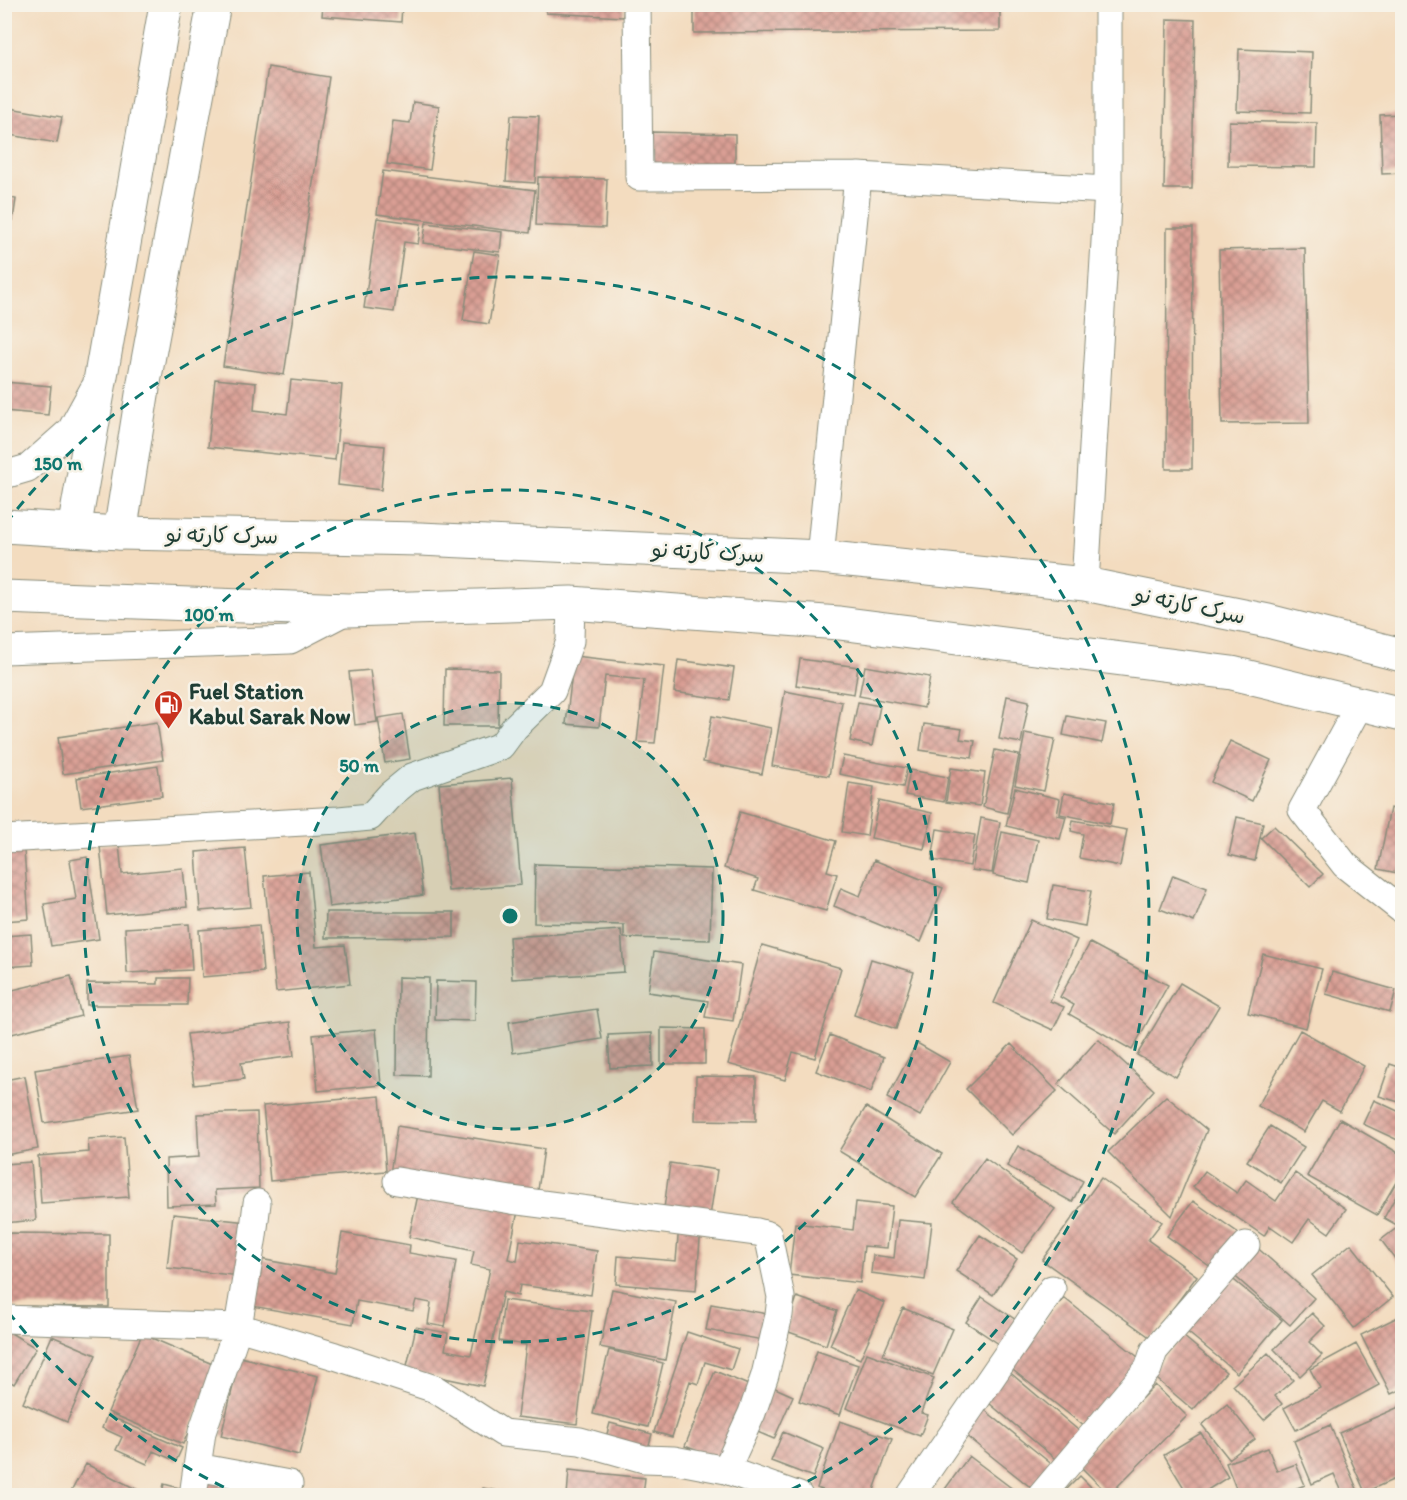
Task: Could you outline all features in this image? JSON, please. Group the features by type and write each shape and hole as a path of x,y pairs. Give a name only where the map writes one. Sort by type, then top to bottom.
{"main road":[{"path":"74,530 166,4"},
{"path":"120,533 144,382 214,4"},
{"path":"101,376 144,382"},
{"name":"سرک کارته نو","path":"4,526 120,533 420,538 820,557 1085,584 1268,621 1402,655"},
{"path":"4,597 348,610 571,603 839,623 1232,674 1361,702 1402,714"}],"street":[{"path":"637,4 639,177 858,176 1108,190"},
{"path":"1085,584 1108,190 1108,4"},
{"path":"820,557 858,176"},
{"path":"4,475 28,468 71,430 101,376"},
{"path":"4,839 370,817 390,795 412,777 501,746 515,727 552,691 570,641 571,603"},
{"path":"4,650 290,640 348,610"},
{"path":"1361,702 1302,810 1345,865 1402,910"},
{"path":"397,1181 511,1200 688,1222 768,1235 781,1297 779,1315 765,1375 726,1470"},
{"path":"193,1496 202,1432 238,1327 257,1203"},
{"path":"1041,1496 1148,1369 1154,1352 1175,1325 1246,1245"},
{"path":"910,1496 1052,1289"},
{"path":"4,1319 238,1327 435,1389 503,1433 580,1441 644,1459 674,1460 726,1470 799,1496"},
{"path":"196,1467 289,1484"}],"building":[{"path":"546,4 624,4 623,17 546,13"},
{"path":"694,4 1000,4 1000,31 694,33"},
{"path":"323,5 402,5 401,22 322,16"},
{"path":"1167,19 1195,20 1192,189 1164,189"},
{"path":"1239,49 1312,52 1310,113 1237,111"},
{"path":"268,67 329,77 284,375 223,366"},
{"path":"413,102 439,106 430,170 387,164 393,121 410,123"},
{"path":"4,107 62,117 57,143 4,134"},
{"path":"1402,114 1402,173 1382,174 1380,115"},
{"path":"511,115 539,116 535,183 506,181"},
{"path":"1229,121 1317,123 1316,167 1228,166"},
{"path":"651,132 735,134 735,165 650,164"},
{"path":"383,171 535,190 530,233 377,214"},
{"path":"538,177 607,179 605,228 536,225"},
{"path":"4,197 16,199 13,220 4,219"},
{"path":"377,218 421,224 418,244 404,242 394,312 364,308"},
{"path":"426,223 502,232 500,252 423,243"},
{"path":"1167,228 1193,228 1192,469 1166,469"},
{"path":"1305,248 1309,423 1222,424 1219,250"},
{"path":"474,251 500,255 489,324 463,320"},
{"path":"4,256 10,257 6,285 4,285"},
{"path":"215,379 256,383 254,410 287,414 291,380 342,385 335,460 208,447"},
{"path":"4,382 51,386 48,415 4,411"},
{"path":"342,442 385,446 381,490 338,485"},
{"path":"574,656 664,666 655,743 637,742 644,680 605,676 599,727 566,724"},
{"path":"800,659 858,667 854,694 796,685"},
{"path":"678,660 734,668 729,700 674,692"},
{"path":"865,666 930,677 924,708 859,696"},
{"path":"445,669 499,670 498,726 444,726"},
{"path":"370,670 377,722 355,725 349,672"},
{"path":"785,691 842,702 829,776 772,766"},
{"path":"1007,696 1029,701 1021,743 999,739"},
{"path":"858,702 880,706 872,746 850,741"},
{"path":"403,714 410,759 385,763 378,718"},
{"path":"712,716 771,728 762,774 703,762"},
{"path":"1067,716 1106,723 1102,743 1063,735"},
{"path":"157,722 163,760 63,774 58,737"},
{"path":"924,724 962,729 960,739 975,741 972,758 920,750"},
{"path":"1025,733 1055,739 1044,791 1015,785"},
{"path":"1230,741 1271,760 1252,801 1211,782"},
{"path":"995,750 1019,755 1007,813 983,807"},
{"path":"843,756 907,768 903,787 839,774"},
{"path":"158,766 162,796 81,807 77,778"},
{"path":"951,768 985,773 980,806 946,802"},
{"path":"910,770 948,777 944,802 905,795"},
{"path":"512,778 521,885 448,891 439,784"},
{"path":"849,783 874,787 867,836 842,832"},
{"path":"1015,788 1060,799 1057,815 1066,817 1060,839 1006,826"},
{"path":"1064,793 1114,803 1110,824 1060,814"},
{"path":"879,801 932,813 924,849 871,838"},
{"path":"1390,808 1402,810 1402,874 1378,869"},
{"path":"740,812 836,841 827,871 837,874 826,911 754,890 758,879 724,868"},
{"path":"1237,817 1263,823 1255,861 1229,855"},
{"path":"981,818 1000,822 992,873 972,870"},
{"path":"1073,820 1127,830 1120,866 1079,858 1083,834 1071,831"},
{"path":"1274,826 1323,874 1310,887 1261,838"},
{"path":"937,829 975,835 970,866 932,860"},
{"path":"1002,832 1038,840 1029,883 993,875"},
{"path":"415,833 423,895 329,907 321,845"},
{"path":"119,844 122,874 183,868 187,907 107,915 100,846"},
{"path":"245,848 251,907 200,911 196,852"},
{"path":"24,850 29,919 4,921 4,851"},
{"path":"87,857 99,939 51,946 44,904 76,899 70,860"},
{"path":"874,860 943,888 921,942 834,906 841,888 860,896"},
{"path":"535,864 712,869 710,940 624,938 624,925 534,923"},
{"path":"309,872 316,947 345,945 350,984 276,992 264,876"},
{"path":"1173,875 1207,888 1194,922 1160,909"},
{"path":"1053,885 1091,891 1085,926 1047,919"},
{"path":"326,912 454,912 454,937 325,938"},
{"path":"1031,920 1077,940 1050,1001 1064,1007 1053,1030 994,1003"},
{"path":"189,924 192,970 127,973 125,928"},
{"path":"259,925 263,972 202,977 199,930"},
{"path":"621,930 624,972 512,979 509,937"},
{"path":"31,934 33,965 4,967 4,936"},
{"path":"1090,943 1168,985 1132,1050 1069,1014 1074,1005 1060,997"},
{"path":"762,945 841,968 815,1058 793,1052 785,1080 728,1064"},
{"path":"654,952 741,965 733,1021 705,1017 708,1001 648,992"},
{"path":"1263,954 1322,969 1306,1028 1248,1013"},
{"path":"871,959 914,972 896,1029 854,1015"},
{"path":"1332,972 1396,990 1390,1012 1326,994"},
{"path":"71,976 81,1016 4,1036 4,992"},
{"path":"398,977 429,978 428,1076 397,1075"},
{"path":"158,978 188,978 187,1005 87,1005 87,983 158,984"},
{"path":"436,981 476,982 475,1021 435,1020"},
{"path":"1180,983 1219,1006 1176,1077 1137,1055"},
{"path":"597,1009 602,1039 513,1053 509,1022"},
{"path":"290,1022 294,1056 241,1063 244,1079 194,1085 187,1034"},
{"path":"661,1028 705,1029 705,1064 661,1064"},
{"path":"376,1029 381,1085 318,1091 313,1035"},
{"path":"1300,1030 1364,1066 1340,1111 1322,1101 1304,1132 1258,1106"},
{"path":"652,1033 653,1066 610,1068 608,1035"},
{"path":"830,1035 884,1057 871,1092 816,1071"},
{"path":"1098,1039 1154,1090 1114,1134 1058,1084"},
{"path":"917,1043 950,1062 920,1116 887,1098"},
{"path":"1011,1044 1057,1091 1012,1135 966,1089"},
{"path":"129,1056 138,1109 44,1123 35,1070"},
{"path":"1390,1064 1402,1068 1402,1103 1379,1096"},
{"path":"25,1076 38,1149 5,1155 5,1080"},
{"path":"696,1076 756,1077 756,1121 695,1120"},
{"path":"380,1096 386,1171 270,1181 263,1106"},
{"path":"1166,1096 1207,1130 1172,1216 1108,1152"},
{"path":"1374,1100 1402,1113 1402,1142 1363,1124"},
{"path":"866,1107 942,1154 915,1197 839,1151"},
{"path":"257,1112 259,1188 215,1190 216,1204 167,1206 166,1159 199,1157 197,1114"},
{"path":"1340,1119 1402,1155 1402,1172 1377,1215 1307,1176"},
{"path":"397,1126 544,1149 537,1197 390,1174"},
{"path":"1270,1126 1304,1147 1281,1183 1247,1161"},
{"path":"124,1137 129,1197 41,1203 38,1156 89,1152 88,1139"},
{"path":"1018,1146 1083,1181 1072,1202 1007,1166"},
{"path":"985,1158 1055,1209 1022,1253 953,1202"},
{"path":"31,1162 36,1220 4,1223 4,1164"},
{"path":"670,1163 717,1170 709,1223 663,1216"},
{"path":"1205,1171 1237,1193 1246,1180 1276,1201 1295,1173 1346,1209 1329,1233 1309,1219 1293,1242 1270,1226 1264,1236 1193,1187"},
{"path":"1101,1178 1162,1222 1148,1240 1197,1276 1151,1338 1042,1260"},
{"path":"1402,1185 1402,1228 1384,1218"},
{"path":"419,1190 518,1211 508,1259 517,1261 520,1240 597,1251 591,1295 520,1285 518,1296 503,1292 483,1386 406,1370 416,1327 448,1333 445,1350 471,1355 490,1269 471,1265 474,1251 409,1237"},
{"path":"1193,1201 1240,1234 1215,1270 1167,1236"},
{"path":"856,1202 892,1206 887,1248 864,1246 860,1283 789,1275 795,1223 853,1230"},
{"path":"173,1214 247,1222 241,1276 167,1268"},
{"path":"898,1220 932,1223 925,1280 871,1273 873,1255 894,1258"},
{"path":"679,1225 701,1227 696,1291 616,1284 618,1256 676,1261"},
{"path":"1398,1227 1402,1232 1402,1268 1381,1240"},
{"path":"8,1233 109,1234 109,1307 8,1306"},
{"path":"342,1233 410,1245 409,1253 456,1261 445,1327 428,1324 431,1303 416,1300 413,1311 357,1301 353,1324 252,1306 260,1259 335,1273"},
{"path":"980,1235 1017,1259 993,1295 956,1271"},
{"path":"1253,1244 1314,1298 1290,1325 1229,1271"},
{"path":"1351,1244 1393,1297 1354,1328 1312,1275"},
{"path":"1229,1276 1282,1320 1237,1373 1185,1330"},
{"path":"612,1289 676,1302 665,1360 600,1347"},
{"path":"855,1290 885,1303 860,1359 830,1345"},
{"path":"797,1297 837,1311 826,1345 786,1331"},
{"path":"982,1297 1022,1324 1005,1348 966,1322"},
{"path":"1064,1298 1143,1361 1089,1430 1009,1367"},
{"path":"504,1300 592,1311 577,1424 517,1417 526,1345 499,1341"},
{"path":"711,1304 768,1314 763,1340 706,1330"},
{"path":"903,1308 953,1329 933,1375 883,1355"},
{"path":"1312,1313 1325,1326 1309,1342 1322,1355 1300,1376 1274,1349"},
{"path":"1402,1315 1402,1389 1391,1394 1361,1335"},
{"path":"4,1329 36,1348 14,1384 6,1379 4,1381"},
{"path":"687,1332 738,1349 731,1370 705,1362 698,1384 690,1381 672,1437 654,1432"},
{"path":"142,1334 217,1366 183,1444 108,1412"},
{"path":"52,1336 96,1355 67,1422 23,1403"},
{"path":"1183,1336 1226,1372 1193,1410 1151,1374"},
{"path":"1356,1344 1379,1385 1296,1430 1284,1408 1320,1388 1310,1369"},
{"path":"609,1350 663,1363 648,1427 593,1414"},
{"path":"817,1351 858,1365 840,1415 799,1401"},
{"path":"867,1353 934,1378 921,1413 928,1415 920,1436 846,1408"},
{"path":"1268,1353 1293,1380 1275,1396 1282,1404 1264,1420 1233,1385"},
{"path":"240,1357 318,1376 299,1455 221,1436"},
{"path":"1007,1370 1084,1435 1060,1463 983,1398"},
{"path":"715,1371 753,1387 723,1461 685,1446"},
{"path":"1155,1385 1187,1416 1109,1495 1077,1463"},
{"path":"773,1387 793,1396 774,1439 753,1430"},
{"path":"1227,1404 1255,1439 1229,1459 1202,1425"},
{"path":"981,1407 1054,1466 1034,1490 961,1432"},
{"path":"1399,1407 1402,1414 1402,1476 1365,1492 1339,1433"},
{"path":"107,1415 182,1448 176,1461 153,1451 147,1464 116,1450 122,1437 102,1428"},
{"path":"840,1421 892,1439 872,1496 839,1496 817,1488"},
{"path":"610,1423 652,1434 647,1452 605,1441"},
{"path":"1330,1425 1360,1496 1344,1496 1334,1474 1312,1484 1294,1441"},
{"path":"783,1432 824,1449 813,1477 771,1461"},
{"path":"1201,1433 1228,1477 1198,1496 1189,1496 1164,1455"},
{"path":"1268,1448 1277,1471 1296,1464 1305,1485 1276,1496 1239,1496 1226,1463"},
{"path":"969,1456 1022,1496 940,1496"},
{"path":"86,1464 150,1496 83,1496 72,1490"},
{"path":"569,1470 645,1478 643,1496 567,1496"},
{"path":"1080,1476 1100,1496 1060,1496"},
{"path":"200,1478 251,1484 250,1496 198,1496"},
{"path":"164,1484 187,1490 185,1496 161,1496"},
{"path":"483,1488 514,1494 514,1496 481,1496"}],"place":[{"name":"Fuel Station Kabul Sarak Now","path":"168,730"}]}
